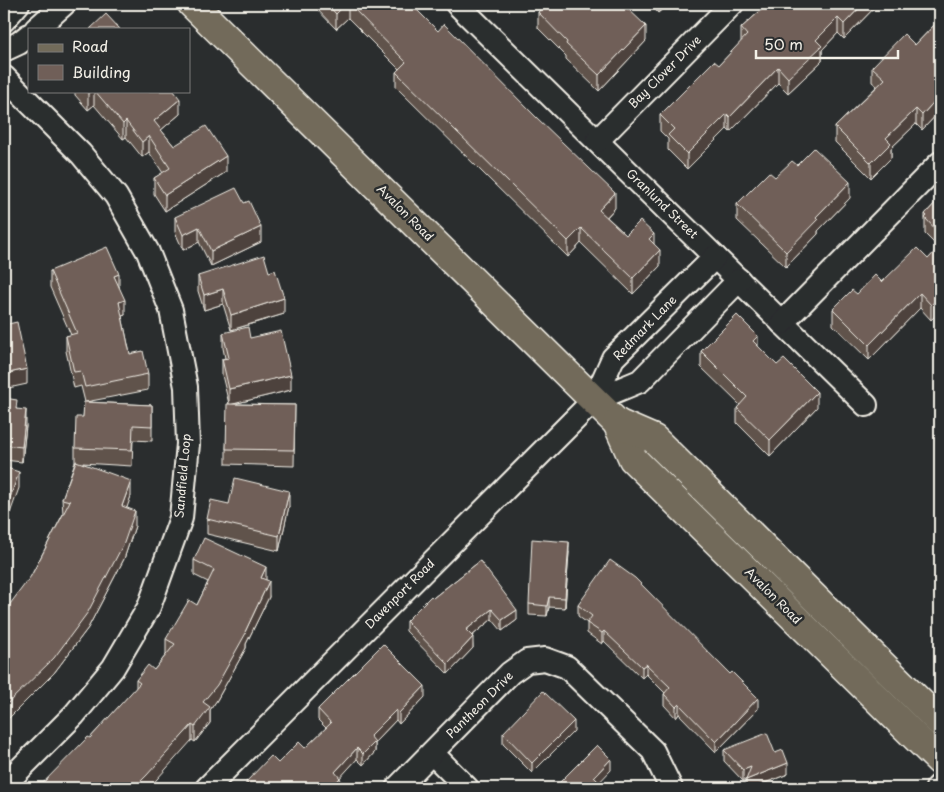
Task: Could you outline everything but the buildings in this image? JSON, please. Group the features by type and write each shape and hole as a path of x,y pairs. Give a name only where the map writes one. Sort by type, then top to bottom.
{"main road":[{"name":"Avalon Road","path":"192,4 617,423 633,459 940,761"},
{"name":"Avalon Road","path":"617,423 654,439 940,722"}],"street":[{"path":"4,20 18,4"},
{"path":"37,28 64,4"},
{"name":"Granlund Street","path":"458,4 866,405"},
{"name":"Bay Clover Drive","path":"597,141 732,4"},
{"path":"4,50 20,43 28,36"},
{"name":"Sandfield Loop","path":"4,77 93,168 116,196 148,252 171,310 186,388 188,444 180,518 149,606 114,668 74,716 4,785"},
{"path":"782,323 940,163"},
{"name":"Redmark Lane","path":"594,400 613,358 716,257"},
{"path":"594,400 640,381 739,280"},
{"path":"668,303 693,327"},
{"name":"Davenport Road","path":"207,788 594,400"},
{"name":"Pantheon Drive","path":"397,788 510,673 527,661 545,659 567,667 652,751 672,788"},
{"path":"432,753 467,788"},
{"path":"937,788 940,785"}]}
